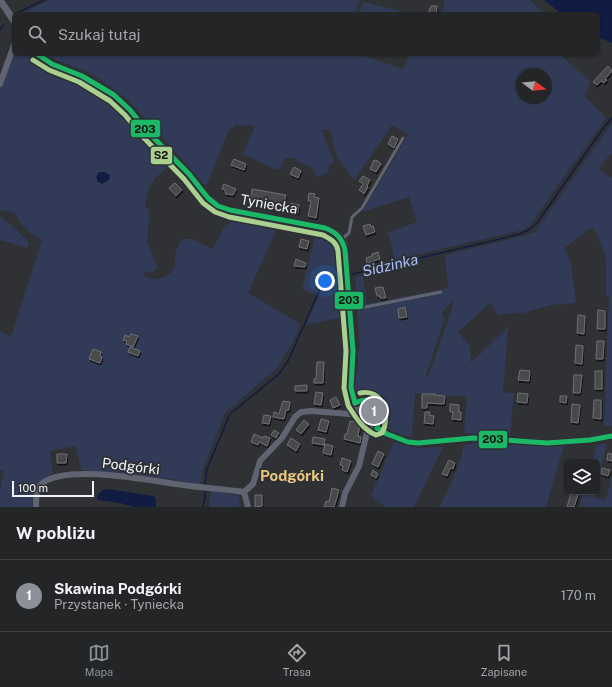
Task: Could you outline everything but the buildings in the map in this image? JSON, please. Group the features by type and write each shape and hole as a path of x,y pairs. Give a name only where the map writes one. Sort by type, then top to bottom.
{"street":[{"path":"0,0 12,18"},
{"path":"0,84 12,51"},
{"name":"Tyniecka","path":"40,56 52,64 82,76 114,95 130,110 148,132 189,174 208,198 218,206 230,210 325,228 335,232 342,239"},
{"path":"342,239 345,250 347,270 353,351 350,388 355,403 362,415 374,427 386,434 408,442 418,443 473,438 547,443 590,440 612,436"},
{"path":"248,507 244,492 253,484 260,461 282,438 295,417 301,412 311,411 362,415"},
{"path":"342,507 345,493 360,466 367,432 374,427"},
{"name":"Podgórki","path":"36,507 37,492 42,484 51,478 75,474 133,478 244,492"}],"lane":[{"path":"342,239 348,233 352,217 362,208 403,138"},
{"path":"350,310 441,292"},
{"path":"355,403 363,399 369,399 374,402 378,413 374,427"}],"shaded area":[{"path":"49,0 360,0 355,12 24,12"},
{"path":"445,0 530,0 543,12 442,12"},
{"path":"544,0 612,0 612,43 600,38 600,12 559,12"},
{"path":"363,2 405,12 359,12"},
{"path":"12,54 12,56 33,56 39,63 77,78 118,104 172,163 153,181 146,198 145,206 150,211 147,243 158,268 151,273 146,271 143,276 147,278 161,278 173,270 177,248 183,239 191,239 213,249 223,229 237,216 279,224 248,293 300,324 295,338 278,367 225,413 203,469 200,485 171,479 81,470 76,446 50,451 53,473 37,486 34,507 0,507 0,491 4,471 0,470 0,331 11,337 42,240 29,232 14,213 0,210 0,87"},
{"path":"48,56 364,56 403,69 408,56 561,56 590,81 585,96 606,118 530,225 523,230 395,260 387,233 417,222 409,197 362,212 408,135 392,125 354,180 337,157 330,130 322,129 334,161 329,165 328,173 317,177 313,169 293,158 285,158 280,169 276,170 243,154 255,126 235,125 228,132 206,186 129,101 95,75"},
{"path":"612,123 612,153 598,168 610,178 612,176 612,426 604,426 609,296 606,296 606,259 601,243 593,227 564,248 571,263 576,303 551,305 523,313 502,314 498,316 491,302 458,332 470,346 471,363 508,327 503,392 514,394 510,438 464,433 467,397 415,393 412,437 402,435 381,426 381,408 377,400 367,394 356,394 354,386 358,368 358,350 360,350 355,277 363,275 367,304 448,288 445,255 535,232","holes":["452,300 453,306 428,377 426,375 445,317 441,314"]},
{"path":"99,172 104,172 110,175 109,180 102,184 98,182 96,177"},
{"path":"0,216 13,226 29,243 28,248 0,240"},
{"path":"316,233 325,235 336,241 340,251 343,272 332,274 320,280 313,294 302,289"},
{"path":"344,277 347,316 310,324 307,323 323,285 330,280"},
{"path":"394,442 418,448 443,447 414,507 385,507 371,495"},
{"path":"483,442 524,445 564,445 546,507 439,507 454,477 460,462 464,445"},
{"path":"607,443 600,473 600,459 593,459 596,446"},
{"path":"612,476 612,507 579,507 582,495 595,495 594,498 606,500"},
{"path":"104,489 153,496 156,498 156,507 134,507 120,503 98,500 98,494"},
{"path":"211,491 240,496 239,507 209,507"}],"waterway":[{"path":"19,12 44,0"},
{"path":"0,29 4,25"},
{"name":"Sidzinka","path":"349,275 520,234 530,229 537,223 604,127 612,118"},
{"name":"Sidzinka","path":"205,485 207,469 230,414 279,374 288,361 322,285 328,280 345,276"},
{"name":"Sidzinka","path":"203,507 205,489"}],"transit line":[{"name":"203","path":"40,56 52,64 82,76 114,95 130,110 148,132 189,174 208,198 218,206 230,210 325,228 338,236 345,250 353,351 351,388 355,403"},
{"name":"S2","path":"33,60 49,70 79,82 110,101 125,115 143,137 184,179 203,203 215,212 229,217 323,235 335,243 338,251 346,351 344,388 348,405"},
{"name":"S2","path":"349,407 364,427 376,435 382,433 386,419 383,405 374,395 360,393"},
{"name":"203","path":"355,403 363,400 373,402 377,409 378,415 377,428"},
{"name":"203","path":"377,428 387,434 408,442 418,443 473,438 547,443 590,440 612,436"}],"place":[{"name":"Skawina Podgórki","path":"374,411"}],"district":[{"name":"Podgórki","path":"292,475"}]}
